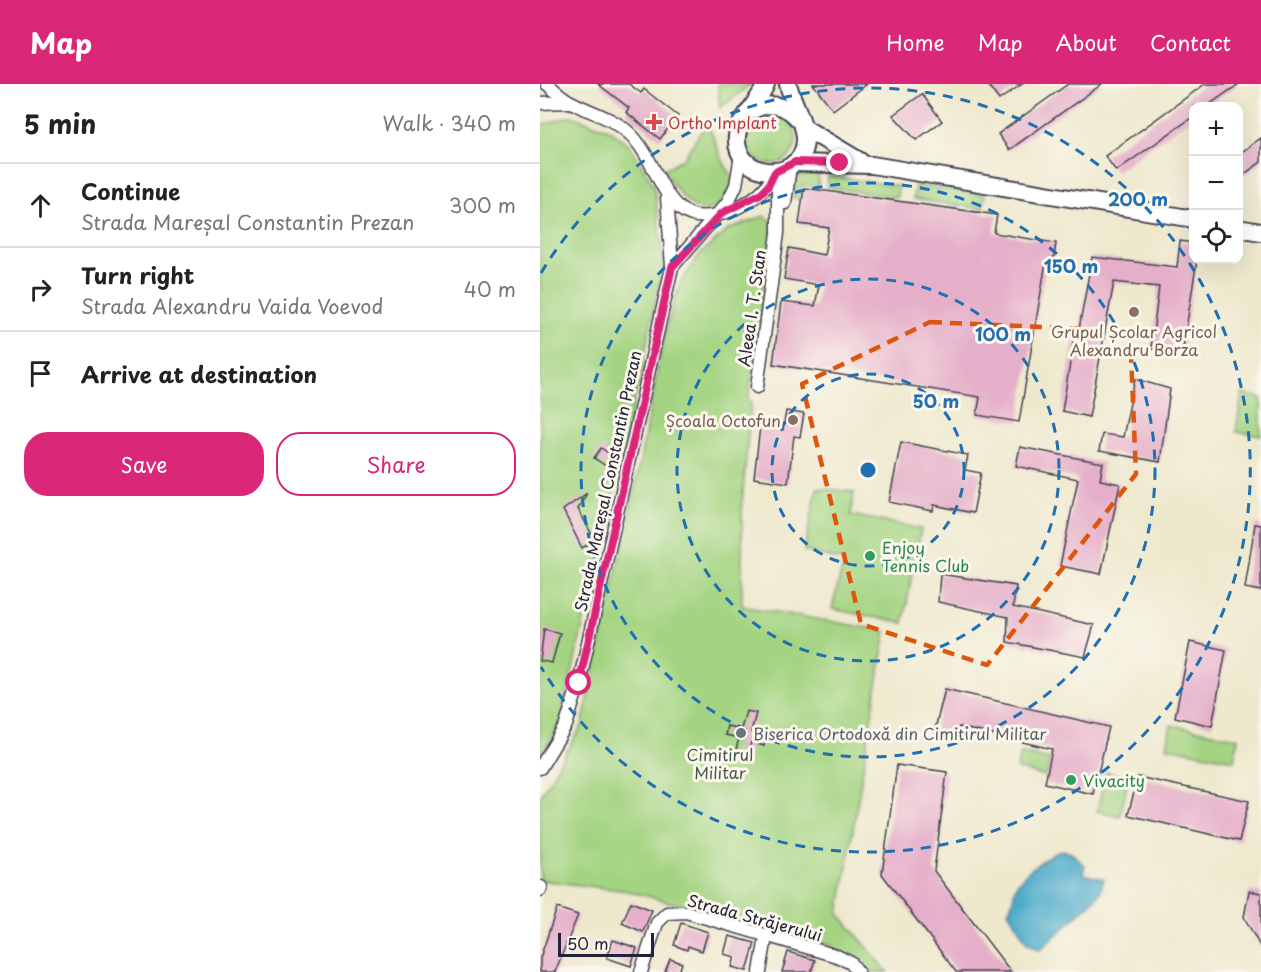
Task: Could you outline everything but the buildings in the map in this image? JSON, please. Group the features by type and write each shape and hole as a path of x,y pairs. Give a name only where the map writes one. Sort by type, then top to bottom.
{"main road":[{"path":"766,84 753,110 738,129 738,147 741,155 754,168 869,165 1189,218"},
{"path":"784,168 805,144 788,84"},
{"path":"753,110 764,105 778,105 790,111 801,124 831,146 869,165"},
{"path":"1243,229 1261,231"}],"street":[{"path":"547,84 570,102 606,118 628,132 650,163 667,197 676,207 692,215 703,217 722,213 760,194 784,168"},
{"path":"540,103 570,102"},
{"path":"672,267 722,213 736,185 741,155"},
{"name":"Aleea I. T. Stan","path":"757,387 778,233 784,168"},
{"path":"667,197 672,267"},
{"name":"Strada Mareșal Constantin Prezan","path":"540,768 566,725 579,683 672,267"},
{"name":"Strada Străjerului","path":"641,972 657,923 667,913 686,912 837,956 851,963 858,972"},
{"path":"760,972 766,937"}],"highlighted area":[{"path":"930,322 1130,331 1136,474 987,665 861,624 802,384"}],"green space":[{"path":"718,84 751,84 720,108"},
{"path":"771,114 785,118 792,125 796,139 792,153 785,160 771,164 757,160 750,153 746,139 750,125 757,118"},
{"path":"571,116 608,129 630,145 654,186 664,260 641,372 560,725 540,756 540,125"},
{"path":"706,124 732,180 731,189 724,199 715,207 706,210 698,209 690,204 663,170 684,158"},
{"path":"803,173 819,175 818,187 802,185 800,199 793,198 797,178"},
{"path":"828,176 898,186 897,198 827,187"},
{"path":"915,185 985,195 983,209 913,199"},
{"name":"Cimitirul Militar","path":"764,216 773,222 748,401 751,401 742,504 742,606 886,631 839,914 888,972 857,972 830,954 832,946 628,891 540,880 540,796 582,726 633,496 665,332 679,285 699,255 728,230"},
{"path":"1242,394 1261,398 1261,436 1236,432"},
{"name":"Enjoy Tennis Club","path":"817,488 854,492 851,515 921,529 903,623 832,609 844,561 804,551"},
{"path":"1171,725 1238,738 1234,760 1167,747"},
{"name":"Vivacity","path":"1021,753 1050,760 1046,777 1017,769"},
{"name":"Vivacity","path":"1106,772 1129,777 1120,816 1097,811"}],"water":[{"path":"1063,850 1073,854 1085,866 1083,874 1104,879 1101,891 1095,899 1040,950 1027,943 1008,911 1017,883 1043,860"}],"place":[{"name":"Ortho Implant","path":"654,122"},
{"name":"Grupul Școlar Agricol Alexandru Borza","path":"1134,312"},
{"name":"Școala Octofun","path":"793,420"},
{"name":"Enjoy Tennis Club","path":"870,556"},
{"name":"Biserica Ortodoxă din Cimitirul Militar","path":"741,733"},
{"name":"Vivacity","path":"1071,780"}],"route":[{"path":"579,683 672,267 722,213 760,194 768,186 775,172 784,170 795,162 840,163"}]}
